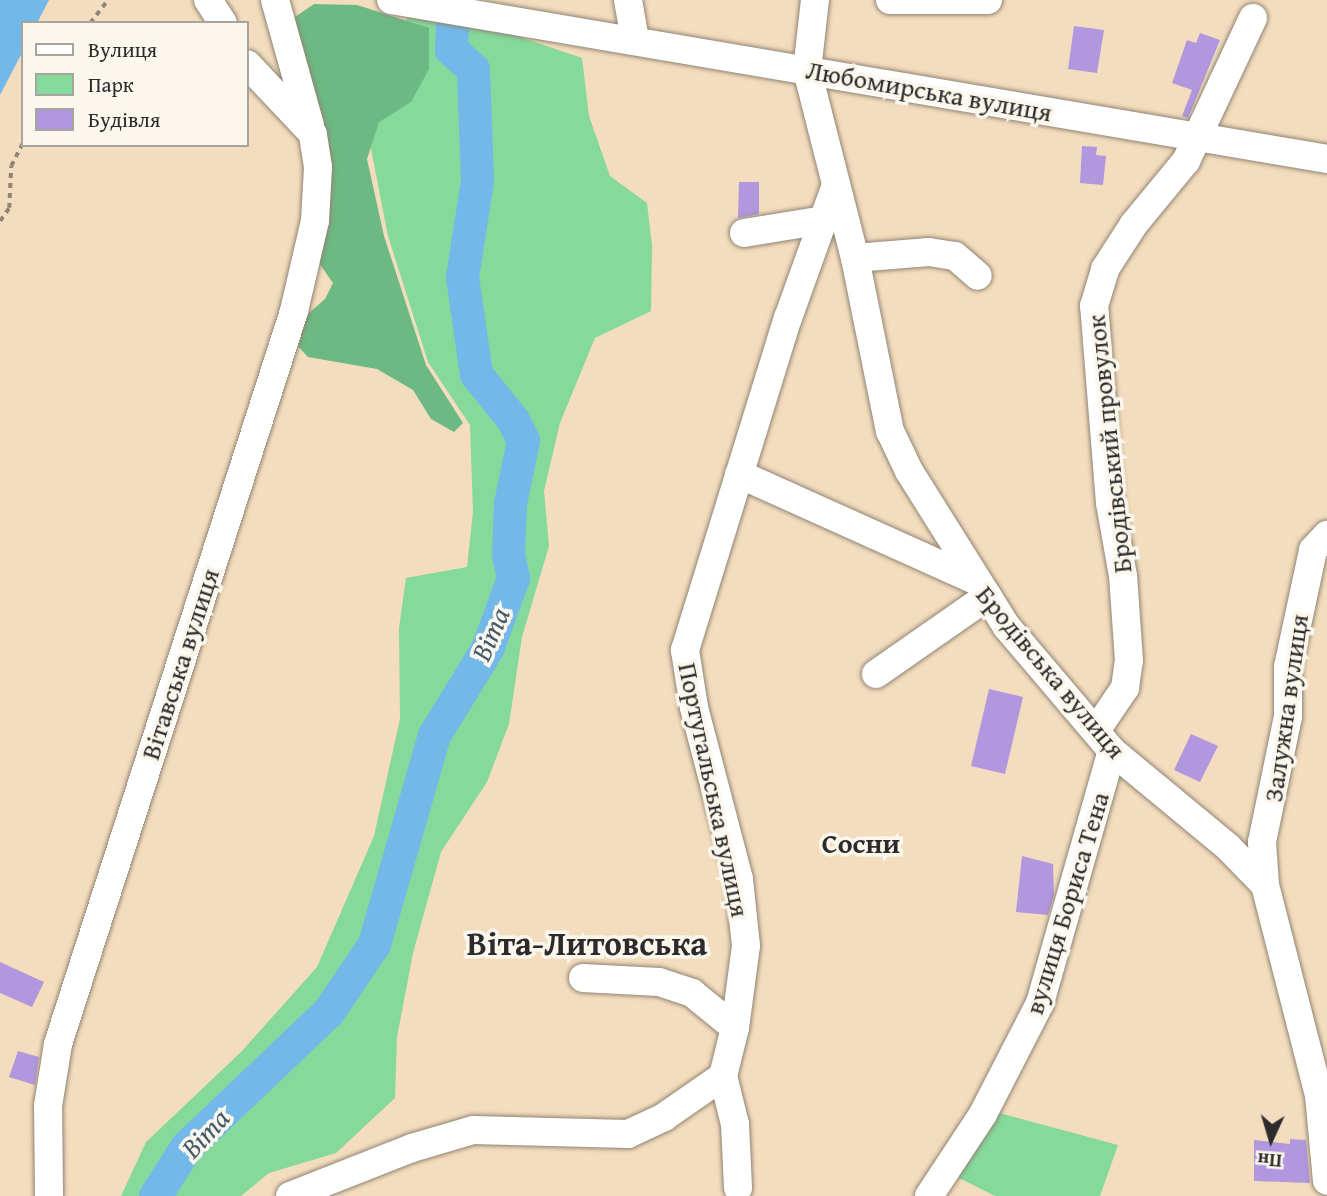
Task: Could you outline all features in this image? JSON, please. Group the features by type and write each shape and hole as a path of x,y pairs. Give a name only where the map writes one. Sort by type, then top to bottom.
{"street":[{"path":"208,0 222,21"},
{"name":"Вітавська вулиця","path":"49,1196 48,1106 53,1065 302,283 315,221 318,167 313,134 275,0"},
{"name":"Любомирська вулиця","path":"391,0 531,26 635,40 1327,159"},
{"path":"628,0 635,40"},
{"name":"Бродівська вулиця","path":"814,0 807,70 834,190 855,258 890,431 909,471 1007,627 1104,740 1228,846 1265,885 1319,1095 1327,1181"},
{"path":"890,0 988,0"},
{"name":"Бродівський провулок","path":"1104,740 1125,688 1129,661 1123,576 1110,503 1094,306 1105,269 1134,224 1186,161 1253,18"},
{"path":"248,65 313,134"},
{"name":"Португальська вулиця","path":"723,1076 735,1028 746,946 739,879 694,707 685,650 739,474 834,190"},
{"path":"744,233 824,220"},
{"path":"855,258 929,252 955,257 978,276"},
{"path":"739,474 981,588 876,674"},
{"name":"Залужна вулиця","path":"1265,885 1262,842 1288,718 1288,667 1313,550 1327,535"},
{"name":"вулиця Бориса Тена","path":"944,1192 1040,1003 1104,740"},
{"path":"583,978 659,982 692,993 735,1028"},
{"path":"290,1196 412,1148 472,1130 628,1134 664,1117 723,1076 735,1124 738,1188"}],"path":[{"path":"92,21 108,0"},
{"path":"0,221 9,208 11,166 21,146"}],"green space":[{"path":"410,0 582,58 589,116 610,176 647,203 652,246 651,311 595,338 560,423 544,491 549,546 522,637 509,724 487,782 441,852 413,953 397,1037 395,1098 336,1153 269,1173 241,1196 121,1196 146,1142 241,1052 317,967 374,836 400,719 399,628 406,578 467,567 473,512 470,425 428,362 388,236 354,62 406,22"},
{"path":"314,4 357,5 429,28 429,69 411,102 379,122 367,159 384,236 426,365 463,423 454,432 431,419 413,390 377,369 308,357 295,343 302,319 325,299 333,283 319,263 295,17"},
{"path":"996,1112 1118,1145 1100,1196 995,1196 955,1176"}],"water":[{"path":"0,0 49,0 38,21 21,21 21,55 0,95"}],"building":[{"path":"1074,26 1104,30 1097,73 1068,69"},
{"path":"1200,33 1220,40 1188,118 1182,116 1192,90 1172,83 1187,40 1196,43"},
{"path":"1082,146 1097,147 1096,155 1106,156 1103,185 1080,183"},
{"path":"739,182 759,182 759,214 738,218"},
{"path":"989,689 1023,697 1005,774 971,766"},
{"path":"1191,734 1218,746 1200,782 1174,770"},
{"path":"1022,856 1053,864 1054,895 1048,915 1016,912"},
{"path":"0,962 44,982 32,1007 0,993"},
{"path":"18,1051 39,1057 35,1085 9,1077"},
{"path":"1290,1139 1306,1140 1310,1183 1254,1181 1254,1140 1290,1144"}],"waterway":[{"name":"Віта","path":"155,1196 186,1147 328,1012 374,944 434,735 487,649 513,578 508,555 510,503 523,440 513,420 476,374 462,277 477,180 473,69 451,49 453,0"}],"district":[{"name":"Сосни","path":"861,843"},
{"name":"Віта-Литовська","path":"587,944"}]}
